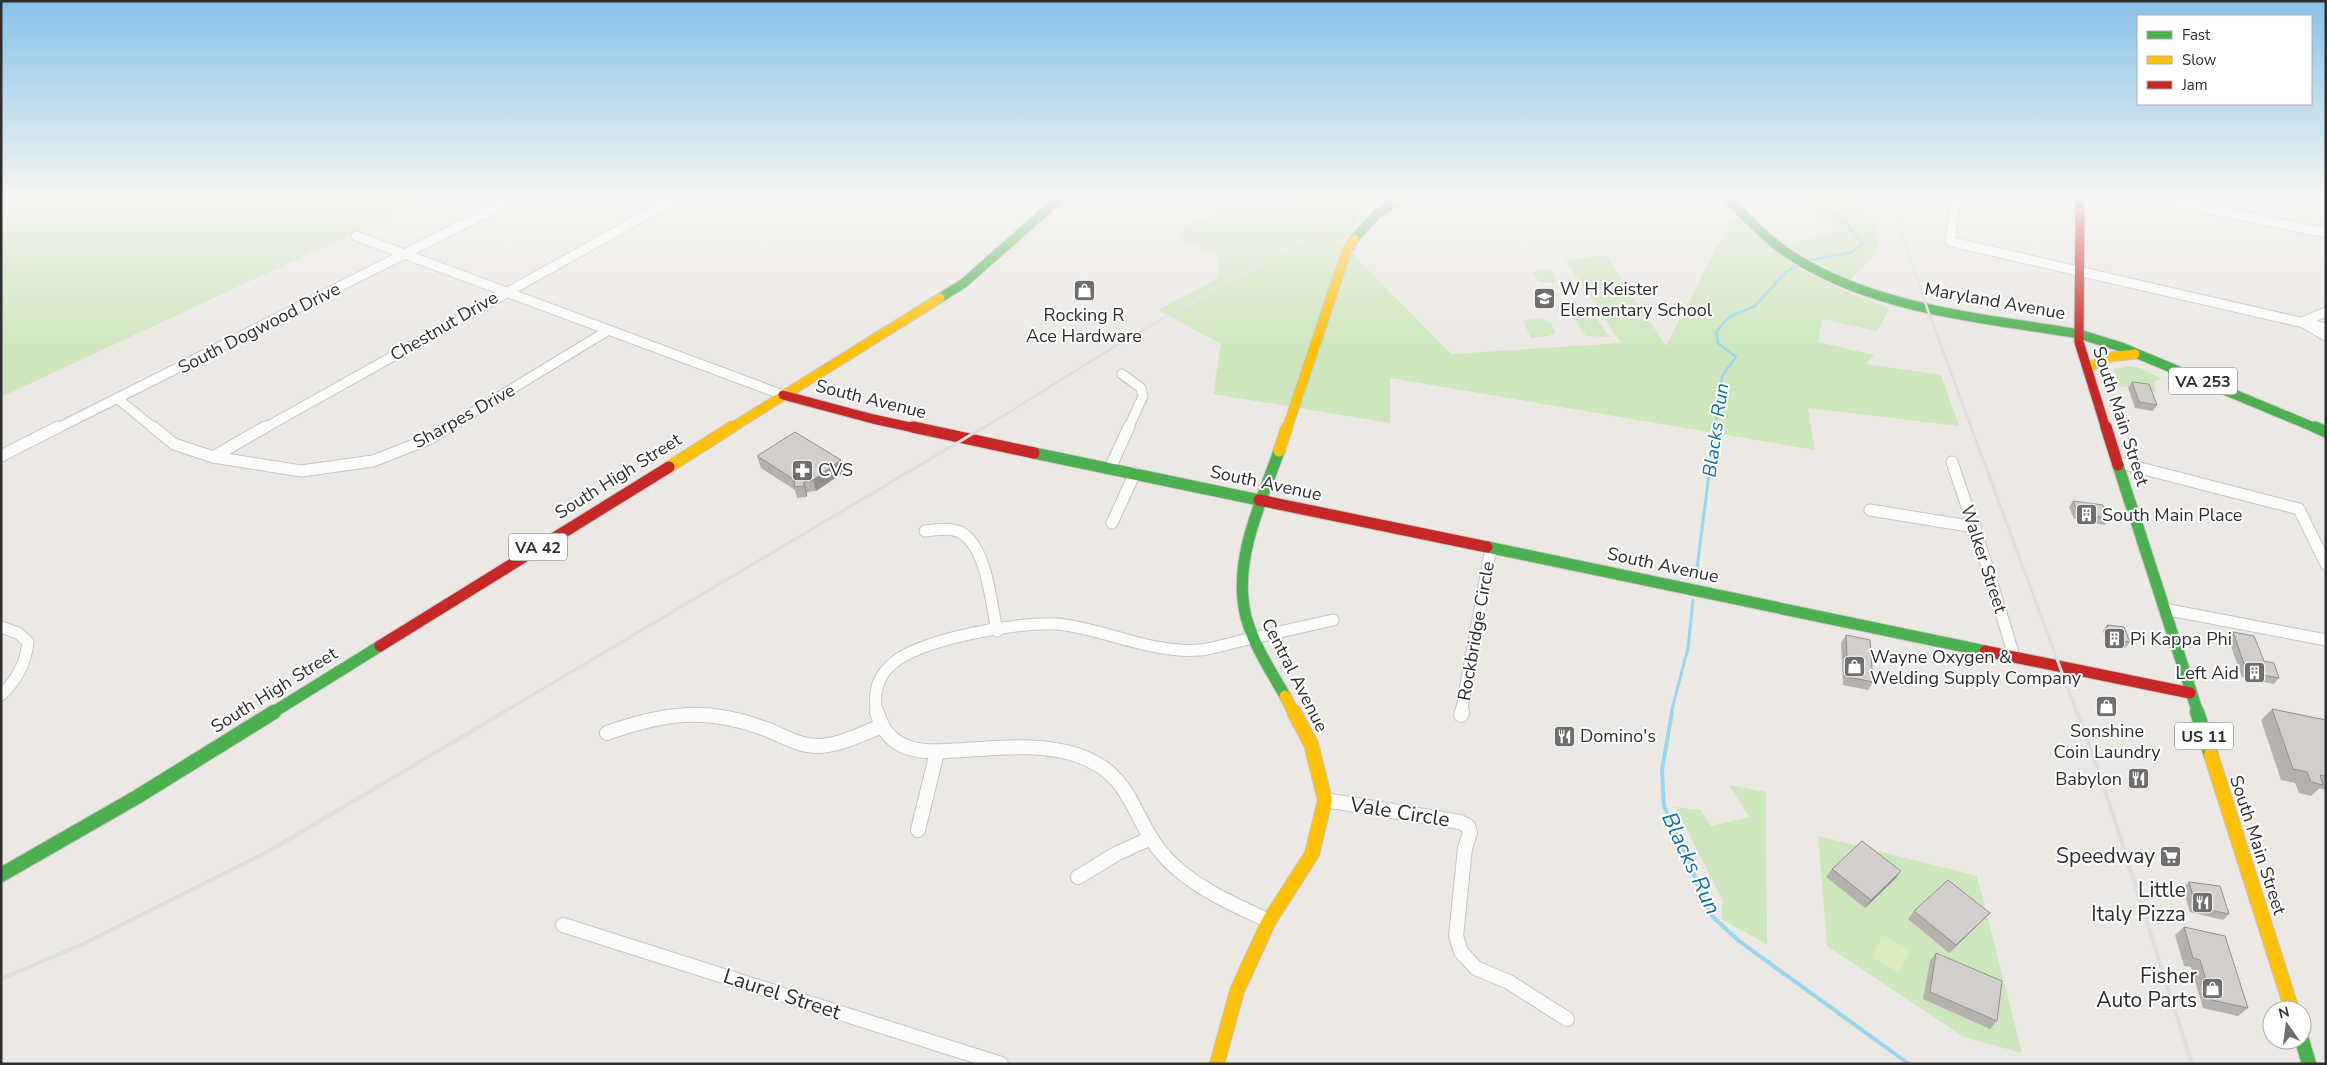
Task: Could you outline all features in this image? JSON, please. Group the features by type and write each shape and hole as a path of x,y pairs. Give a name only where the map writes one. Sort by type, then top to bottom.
{"main road":[{"name":"South High Street","path":"1,875 137,797 964,283 1004,248"},
{"name":"Central Avenue","path":"1216,1064 1237,991 1269,922 1312,854 1325,800 1311,744 1254,638 1244,606 1244,569 1248,544 1349,248"},
{"name":"Maryland Avenue","path":"1781,248 1811,268 1850,286 1912,305 2079,334"},
{"name":"South Main Street","path":"2079,248 2079,342 2289,1000"},
{"name":"VA 253","path":"2079,334 2139,354 2326,432"},
{"path":"2087,368 2096,361 2108,357 2139,354"},
{"name":"South Avenue","path":"783,395 881,420 1135,474 2190,693"},
{"path":"2305,1050 2309,1064"}],"street":[{"name":"South Avenue","path":"387,248 747,384 783,395"},
{"name":"South Dogwood Drive","path":"1,456 417,248"},
{"name":"Chestnut Drive","path":"213,457 586,248"},
{"path":"1974,248 2326,328"},
{"path":"2302,322 2326,312"},
{"path":"2302,322 2326,336"},
{"name":"Sharpes Drive","path":"118,399 174,444 213,457 301,471 373,461 430,439 607,331"},
{"path":"1110,468 1143,394 1137,384 1122,374"},
{"name":"Walker Street","path":"1952,462 2014,656"},
{"path":"2117,462 2299,509 2326,564"},
{"path":"1112,523 1135,474"},
{"path":"1870,510 1974,527"},
{"path":"925,531 956,531 974,544 982,564 997,631"},
{"name":"Rockbridge Circle","path":"1461,715 1491,548"},
{"path":"2164,609 2326,640"},
{"path":"1269,922 1194,882 1166,859 1151,838 1120,781 1104,768 1077,755 1029,746 937,752 916,750 902,745 890,737 882,726 876,713 875,692 879,680 890,666 903,656 926,646 1028,624 1060,624 1179,651 1200,650 1333,620"},
{"path":"1,627 18,633 28,642 28,655 22,669 9,688 1,695"},
{"path":"608,733 660,716 692,712 730,718 809,746 822,746 882,726"},
{"path":"918,830 937,752"},
{"name":"Vale Circle","path":"1325,800 1460,822 1468,826 1470,831 1465,848 1456,936 1461,952 1476,968 1509,982 1551,1007 1567,1019"},
{"path":"1078,877 1116,854 1151,838"},
{"name":"Laurel Street","path":"563,925 1001,1064"}],"green space":[{"path":"1,248 322,248 1,397"},
{"path":"1200,248 1342,248 1300,387 1351,252 1451,354 1621,343 1565,260 1606,255 1666,346 1717,248 1772,248 1799,269 1850,293 1890,308 1877,331 1822,319 1818,342 1874,355 1866,364 1941,375 1959,426 1808,408 1815,450 1390,378 1390,423 1213,394 1221,344 1158,310 1218,278 1218,255"},
{"path":"1790,248 1877,248 1871,258 1850,280"},
{"path":"1536,270 1553,270 1556,282 1539,282 1533,274"},
{"path":"1591,311 1610,337 1586,336 1570,314"},
{"path":"1540,318 1551,323 1555,333 1548,336 1531,338 1523,321"},
{"path":"2128,366 2140,368 2161,378 2154,382 2156,392 2118,386 2114,369"},
{"path":"1729,785 1766,792 1767,944 1721,919 1723,901 1675,807 1701,810 1711,826 1749,817"},
{"path":"1818,836 1977,876 2022,1053 1964,1037 1827,946"},
{"path":"1882,935 1910,950 1899,973 1872,957"}],"building":[{"path":"2132,382 2149,384 2157,405 2139,402"},
{"name":"CVS","path":"795,432 841,460 813,480 804,481 804,486 794,487 795,480 757,456"},
{"path":"2073,501 2103,505 2109,519 2078,513"},
{"path":"2107,625 2124,627 2130,642 2112,639"},
{"path":"2233,632 2254,636 2264,661 2274,663 2279,678 2247,672"},
{"path":"1846,635 1870,640 1873,682 1848,677"},
{"path":"2272,709 2326,720 2326,776 2320,775 2323,785 2311,782 2307,772 2293,769"},
{"path":"1862,841 1901,871 1871,900 1832,869"},
{"path":"1948,880 1990,913 1956,945 1914,911"},
{"path":"2189,882 2220,886 2229,914 2196,907"},
{"path":"2184,927 2225,936 2248,1008 2212,1000 2200,960 2193,958"},
{"path":"1936,953 2002,981 1997,1021 1930,992"}],"waterway":[{"name":"Blacks Run","path":"1715,429 1722,376 1736,357 1718,343 1716,332 1729,317 1755,306 1786,272 1810,260 1850,253 1858,248"},
{"name":"Blacks Run","path":"1696,576 1715,427"},
{"name":"Blacks Run","path":"1671,713 1688,648 1693,600"},
{"name":"Blacks Run","path":"1672,712 1662,770 1664,806 1712,916 1739,941 1909,1064"}],"railway":[{"path":"982,429 1117,345 1287,248"},
{"path":"1907,248 1972,429"},
{"path":"502,713 984,427"},
{"path":"1971,427 2077,713"},
{"path":"1,979 83,944 269,851 504,712"},
{"path":"2077,712 2103,783 2192,1064"}],"traffic: fast":[{"path":"940,298 964,283 1004,248"},
{"path":"1781,248 1819,272 1853,287 1890,299 1965,316 2079,334"},
{"path":"2079,334 2121,347 2326,432"},
{"path":"1279,451 1252,527 1247,547 1243,586 1244,606 1250,630 1285,696"},
{"path":"1034,453 1259,500"},
{"path":"2118,465 2211,755"},
{"path":"1487,547 1985,651"},
{"path":"1,875 137,797 380,646"},
{"path":"2305,1050 2309,1064"}],"traffic: slow":[{"path":"1279,451 1348,248"},
{"path":"669,467 940,298"},
{"path":"2087,368 2110,357 2135,354"},
{"path":"1217,1064 1237,991 1269,921 1312,854 1325,800 1311,744 1285,696"},
{"path":"2211,755 2289,1000"}],"traffic: jam":[{"path":"2080,248 2079,342 2118,465"},
{"path":"783,395 873,419 1034,453"},
{"path":"380,646 669,467"},
{"path":"1259,500 1487,547"},
{"path":"1985,651 2190,693"}],"place":[{"name":"Rocking R Ace Hardware","path":"1084,290"},
{"name":"W H Keister Elementary School","path":"1544,299"},
{"name":"CVS","path":"802,470"},
{"name":"South Main Place","path":"2086,515"},
{"name":"Pi Kappa Phi","path":"2114,639"},
{"name":"Wayne Oxygen & Welding Supply Company","path":"1854,667"},
{"name":"Left Aid","path":"2255,673"},
{"name":"Sonshine Coin Laundry","path":"2107,706"},
{"name":"Domino's","path":"1564,736"},
{"name":"Babylon","path":"2138,779"},
{"name":"Speedway","path":"2171,856"},
{"name":"Little Italy Pizza","path":"2202,902"},
{"name":"Fisher Auto Parts","path":"2213,988"}]}
